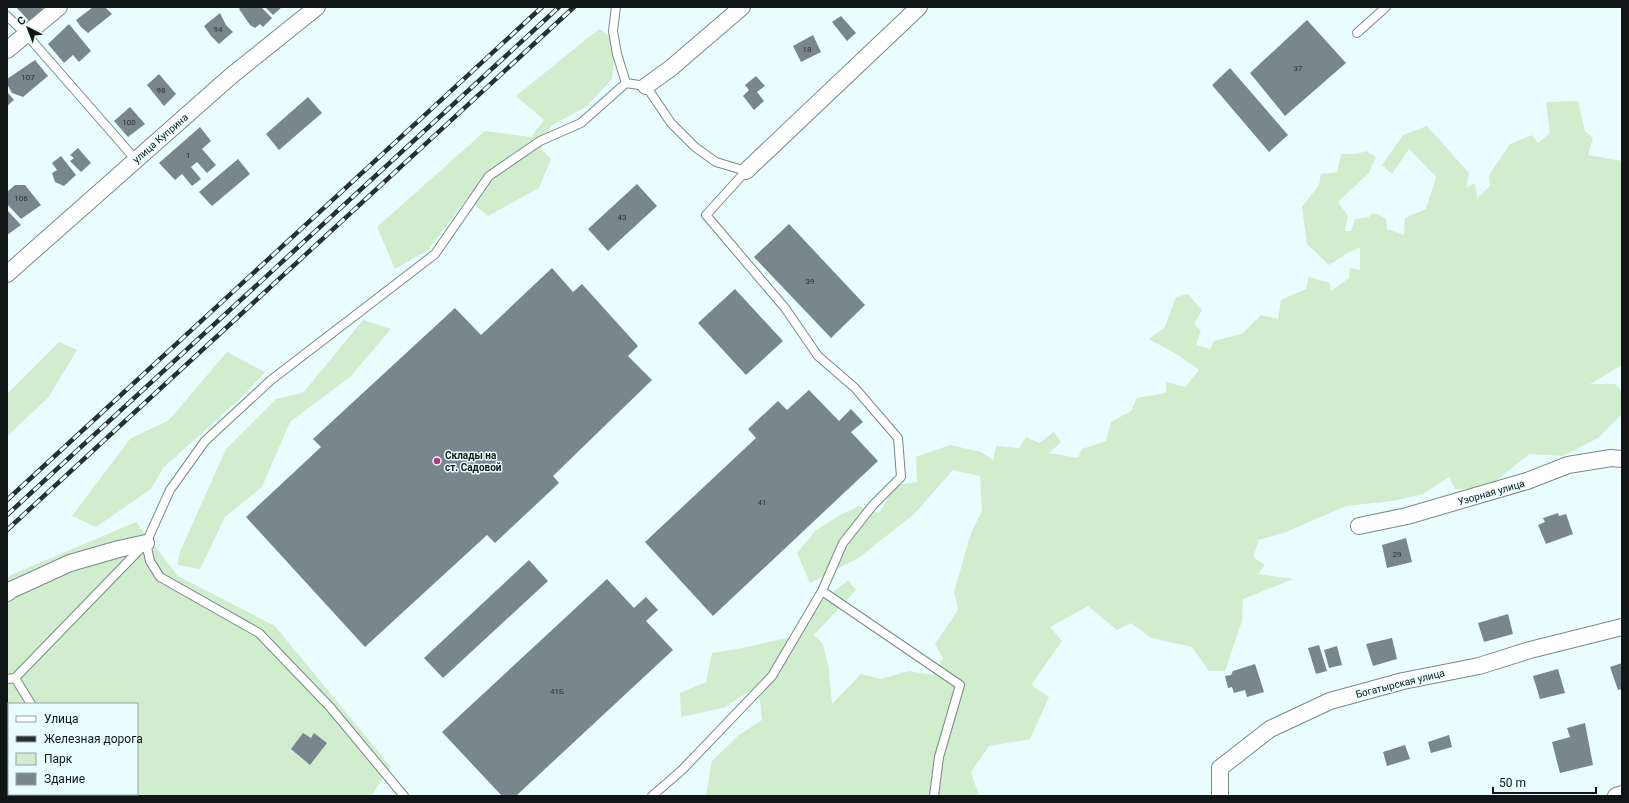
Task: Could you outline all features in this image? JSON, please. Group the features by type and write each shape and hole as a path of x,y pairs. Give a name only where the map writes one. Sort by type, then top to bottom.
{"street":[{"path":"7,50 59,7"},
{"name":"улица Куприна","path":"7,274 231,76 317,7"},
{"path":"646,86 671,68 742,7"},
{"path":"746,171 919,7"},
{"name":"Узорная улица","path":"1359,526 1407,516 1527,481 1568,465 1611,458 1622,459"},
{"path":"7,593 70,563 118,549 146,543"},
{"name":"Богатырская улица","path":"1220,796 1220,768 1270,729 1330,701 1403,681 1479,666 1530,650 1622,627"},
{"path":"1616,796 1622,794"}],"lane":[{"path":"616,7 613,31 617,54 626,83"},
{"path":"1357,33 1386,7"},
{"path":"7,16 26,34 136,160"},
{"path":"626,83 646,86 671,123 695,147 716,162 746,171 706,215 785,308 818,356 855,388 898,438 901,477 873,505 843,543 822,591 772,676 682,770 652,796"},
{"path":"30,703 11,678 146,543 170,490 205,441 271,380 436,254 490,176 540,141 581,124 626,83"},
{"path":"146,543 150,561 160,577 259,633 330,707 404,796"},
{"path":"822,591 960,685 939,757 934,796"}],"green space":[{"path":"599,29 616,40 612,79 587,106 551,126 541,149 551,159 539,188 488,216 467,198 428,250 395,269 377,227 485,131 531,137 544,120 516,96"},
{"path":"1578,101 1585,131 1593,138 1588,155 1622,161 1622,365 1590,384 1615,384 1622,391 1622,414 1598,438 1563,456 1529,454 1486,489 1455,489 1449,477 1423,494 1393,501 1346,506 1286,532 1259,540 1253,557 1265,565 1258,574 1293,579 1243,599 1242,621 1225,671 1209,671 1192,647 1151,638 1131,623 1117,630 1088,606 1050,627 1062,641 1031,685 1049,697 1030,739 989,746 971,772 979,796 706,796 712,761 739,735 762,720 760,700 750,691 723,708 681,717 680,693 706,682 712,653 743,648 795,636 801,618 848,580 856,590 814,635 823,644 829,670 832,704 861,674 881,679 909,671 932,675 943,658 935,644 958,610 954,592 971,533 982,511 980,476 953,470 914,514 860,557 810,583 797,553 815,531 840,515 859,506 879,513 896,485 917,482 916,457 950,445 981,452 993,460 996,446 1019,448 1026,437 1039,443 1054,432 1061,442 1049,453 1078,458 1082,449 1106,441 1111,422 1131,411 1137,398 1166,393 1166,382 1185,387 1199,370 1178,355 1149,339 1165,327 1176,297 1188,294 1202,310 1194,324 1201,330 1196,345 1210,349 1214,341 1242,334 1261,315 1278,319 1281,300 1306,289 1309,277 1330,283 1331,291 1349,278 1350,268 1360,270 1360,248 1349,252 1329,265 1307,244 1302,207 1319,185 1321,174 1337,172 1341,154 1357,154 1366,151 1376,157 1369,173 1338,202 1348,216 1345,231 1351,231 1355,219 1369,217 1373,213 1386,218 1387,229 1404,235 1405,218 1426,209 1436,177 1409,149 1392,174 1382,165 1403,135 1427,126 1469,173 1466,188 1475,183 1477,198 1490,186 1489,175 1510,144 1532,135 1538,143 1550,133 1546,102"},
{"path":"363,320 391,329 350,377 290,422 262,487 225,517 200,569 178,565 179,554 226,449 276,399 303,393"},
{"path":"59,342 77,350 48,398 7,436 7,394"},
{"path":"227,352 265,372 242,397 163,468 151,489 96,527 72,516 130,439 169,420"},
{"path":"136,522 178,576 275,626 391,767 371,796 7,796 7,579 11,575"}],"building":[{"path":"16,7 41,7 44,10 30,22"},
{"path":"93,7 105,7 112,14 88,33 76,20"},
{"path":"241,7 261,7 272,18 263,27 260,24 255,28 250,25 239,9"},
{"path":"265,7 282,7 273,15"},
{"path":"220,13 226,25 233,32 219,44 204,26"},
{"path":"841,16 856,33 847,41 832,22"},
{"path":"1307,20 1346,63 1285,116 1250,73"},
{"path":"69,24 91,51 79,62 73,55 64,63 48,44"},
{"path":"813,35 821,52 801,62 793,46"},
{"path":"35,60 48,76 23,97 12,93 7,84 7,79"},
{"path":"1230,68 1288,135 1269,152 1212,85"},
{"path":"159,74 176,94 164,106 147,85"},
{"path":"756,76 765,86 757,92 764,101 754,110 743,96 749,90 745,85"},
{"path":"7,92 14,100 7,106"},
{"path":"308,97 322,113 279,150 266,134"},
{"path":"130,107 145,124 128,137 114,121"},
{"path":"200,127 211,141 202,149 216,165 207,173 197,162 191,167 201,179 192,186 182,174 175,180 159,163"},
{"path":"78,148 91,163 81,172 70,161 74,158 70,155"},
{"path":"61,156 76,175 64,186 55,182 52,173 57,170 52,163"},
{"path":"238,159 250,174 212,206 199,192"},
{"path":"637,184 657,206 608,251 588,229"},
{"path":"15,185 25,185 41,205 21,219 7,204 7,192"},
{"path":"7,210 21,225 7,235"},
{"path":"789,224 865,305 831,338 754,257"},
{"name":"Склады на ст. Садовой","path":"552,268 573,292 582,284 638,346 628,356 652,380 553,476 559,483 495,543 487,535 365,647 246,517 321,447 313,439 455,308 481,335"},
{"path":"735,289 783,341 746,375 698,323"},
{"path":"809,390 839,421 851,409 863,422 851,432 878,461 713,616 645,542 756,438 748,429 778,401 787,410"},
{"path":"1558,513 1559,516 1566,514 1573,534 1546,544 1538,525 1545,522 1543,518"},
{"path":"1406,538 1412,562 1387,568 1382,545"},
{"path":"529,560 548,581 443,678 424,658"},
{"path":"607,579 634,608 646,597 658,610 646,621 673,650 516,796 502,796 442,732"},
{"path":"1508,614 1513,634 1484,642 1478,623"},
{"path":"1392,638 1397,659 1373,666 1366,644"},
{"path":"1319,645 1327,671 1316,674 1308,648"},
{"path":"1337,646 1342,665 1329,668 1324,650"},
{"path":"1622,663 1622,689 1618,690 1610,667"},
{"path":"1255,664 1264,692 1247,697 1245,690 1234,693 1232,687 1228,688 1225,676 1231,675 1233,671"},
{"path":"1558,669 1565,693 1540,699 1533,676"},
{"path":"1585,723 1593,765 1560,773 1552,742 1570,737 1567,728"},
{"path":"303,733 311,738 314,733 327,743 310,765 291,749"},
{"path":"1449,735 1452,747 1431,753 1428,742"},
{"path":"1405,745 1410,759 1387,766 1383,752"}],"railway":[{"path":"7,500 542,7"},
{"path":"7,515 559,7"},
{"path":"7,530 574,7"}],"place":[{"name":"Склады на ст. Садовой","path":"437,461"}]}
